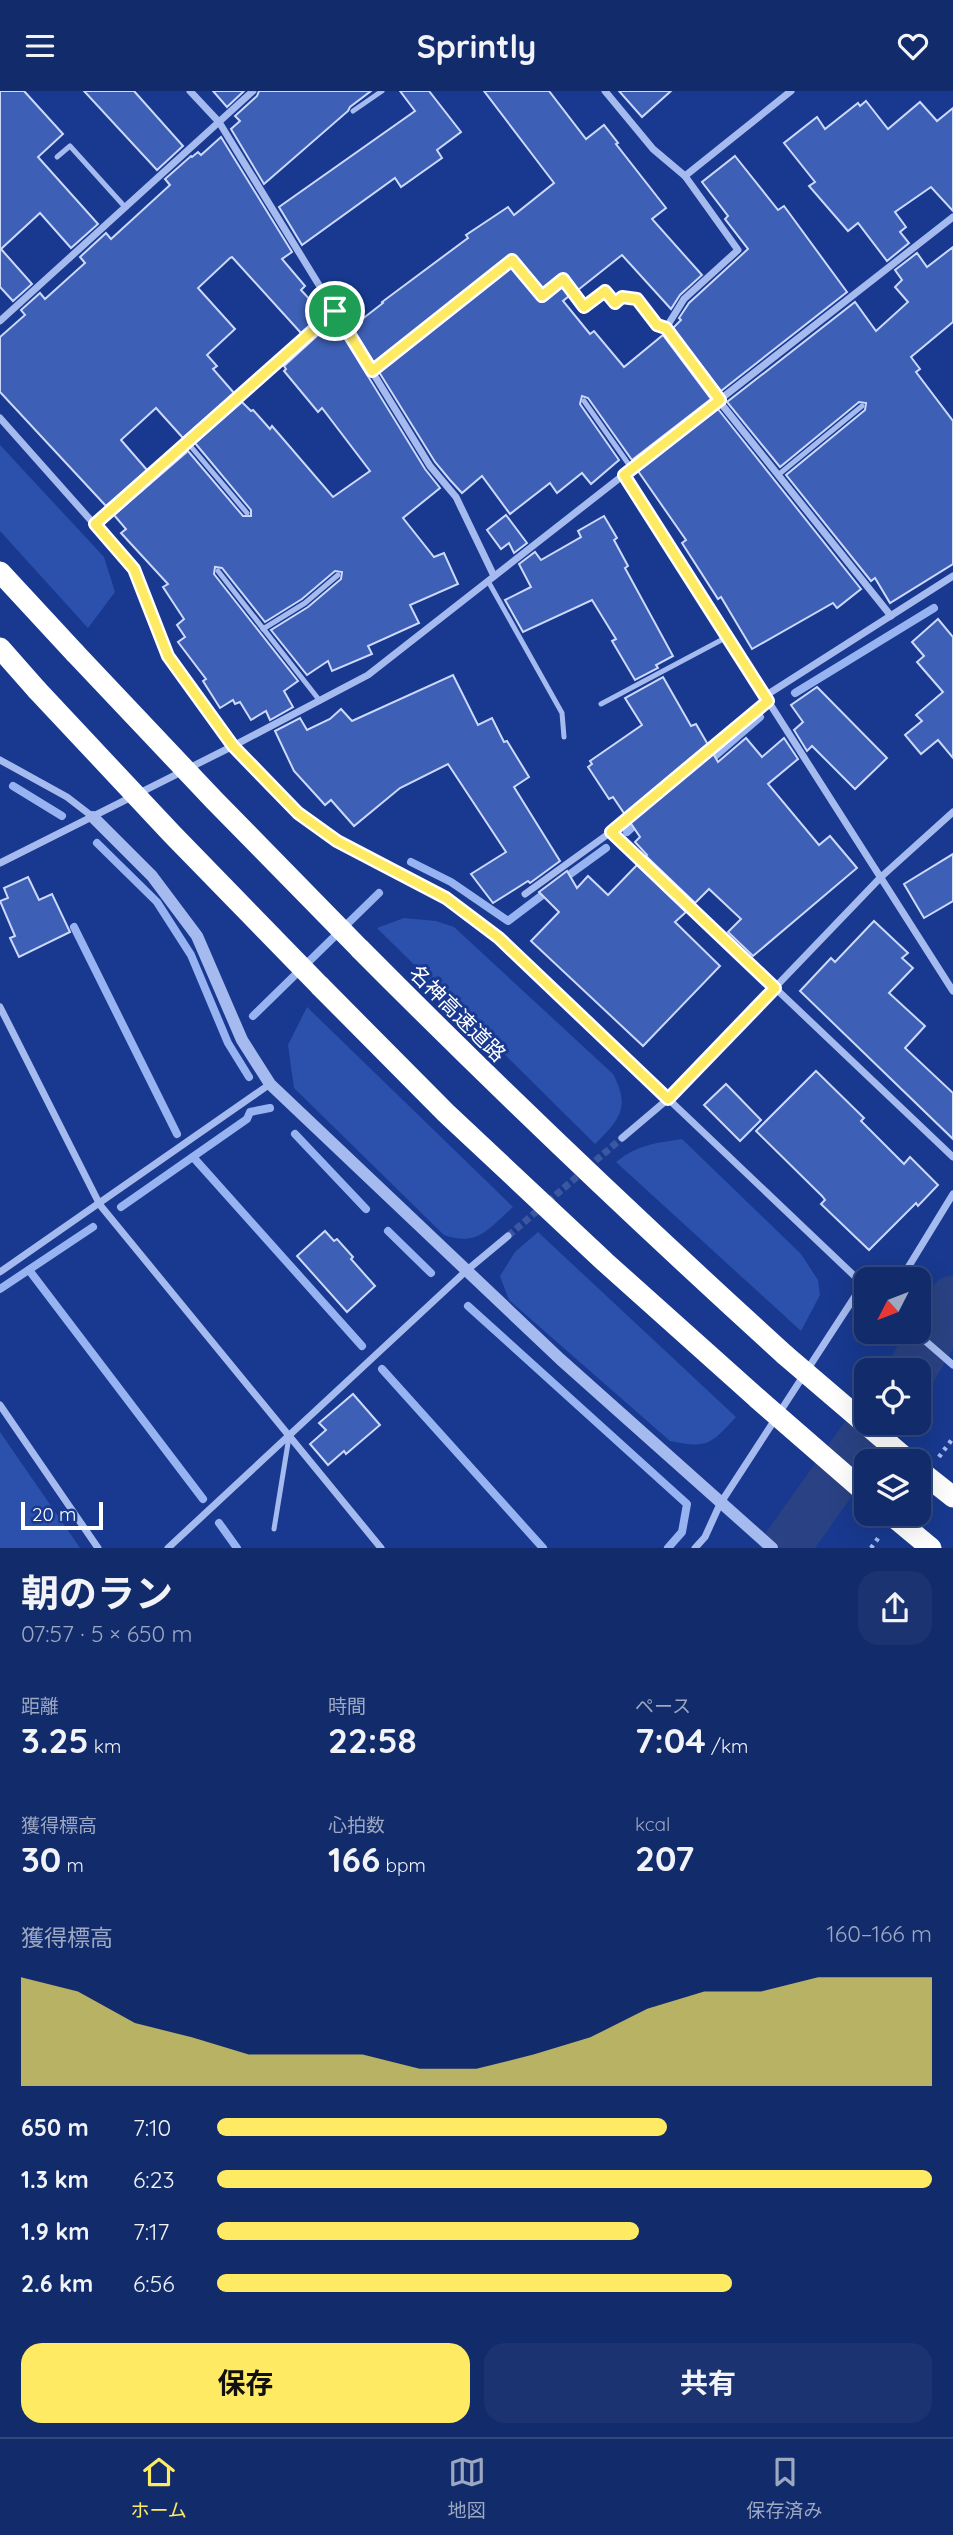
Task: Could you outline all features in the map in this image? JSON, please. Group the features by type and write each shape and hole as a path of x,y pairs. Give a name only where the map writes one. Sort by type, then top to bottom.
{"highway":[{"name":"名神高速道路","path":"0,572 214,800 484,1074 641,1224 785,1355 895,1449"},
{"path":"0,648 172,834 476,1141 605,1262 854,1483"},
{"path":"931,1480 953,1497"},
{"path":"904,1526 931,1548"}],"street":[{"path":"190,91 219,122 430,466 456,497 491,579"},
{"path":"0,321 253,91"},
{"path":"605,91 653,149 685,177 738,250 684,299 666,328 719,400 891,616"},
{"path":"685,177 791,91"},
{"path":"0,863 368,675 953,217"},
{"path":"95,524 335,311"},
{"path":"0,418 134,569 168,656 233,746 298,813 327,834 446,898 499,938 854,1276"},
{"path":"624,475 953,991"},
{"path":"766,699 953,576"},
{"path":"0,760 67,797 93,817 152,876 197,936 242,1040 270,1084 466,1271 720,1504 772,1548"},
{"path":"622,1139 668,1099 881,877 953,812"},
{"path":"525,894 611,832 953,1157"},
{"path":"0,1007 100,1205 381,1548"},
{"path":"0,1272 100,1205 270,1084"},
{"path":"908,1267 953,1194"},
{"path":"168,1548 508,1235"},
{"path":"695,1548 705,1537 720,1504 854,1303"},
{"path":"929,1344 953,1365"},
{"path":"0,1405 98,1548"}],"lane":[{"path":"353,111 382,91"},
{"path":"57,157 70,146 125,207"},
{"path":"372,371 512,260 542,296 563,279 584,307 605,291 615,303 622,297 637,299 657,325 666,328"},
{"path":"584,401 632,469"},
{"path":"778,475 862,405"},
{"path":"187,442 247,513"},
{"path":"218,572 320,701"},
{"path":"263,629 305,603 338,575"},
{"path":"491,579 562,713 564,737"},
{"path":"601,704 727,637"},
{"path":"274,1528 289,1437"}],"path":[{"path":"611,832 766,699"}],"shaded area":[{"path":"0,445 104,557 115,592 88,628 0,531"},
{"path":"404,918 436,921 454,927 613,1074 621,1096 620,1113 595,1144 377,928"},
{"path":"307,1007 513,1207 490,1228 474,1237 466,1239 444,1235 294,1088 288,1045"},
{"path":"682,1139 801,1254 818,1280 820,1295 801,1331 616,1162 639,1148"},
{"path":"538,1232 736,1417 714,1439 701,1444 670,1441 509,1300 500,1276 515,1252"},
{"path":"0,1432 80,1548 0,1548"}],"building":[{"path":"0,91 24,91 63,134 38,157 98,224 71,248 40,213 1,249 32,284 13,301 0,287"},
{"path":"84,91 134,91 183,146 157,170"},
{"path":"213,91 244,91 227,107"},
{"path":"259,91 371,91 264,184 231,129 240,121 235,116"},
{"path":"400,91 429,91 461,132 437,150 442,158 401,187 395,178 302,245 279,207 415,111"},
{"path":"484,91 549,91 586,139 604,125 666,208 652,219 702,275 680,295 671,309 622,255 578,290 563,275 543,290 516,257 511,255 374,363 352,327 468,238 466,235 508,207 514,215 554,183"},
{"path":"619,91 671,91 642,117"},
{"path":"866,101 888,129 920,102 937,121 953,108 953,211 931,187 895,212 906,227 900,232 909,243 887,261 858,223 848,231 809,186 815,182 784,143 817,117 825,129 858,103 860,106"},
{"path":"221,137 292,252 282,259 305,286 301,290 323,314 301,333 232,257 230,258 198,288 235,329 207,355 217,366 213,369 234,393 183,438 156,408 121,440 147,470 106,506 0,392 0,337 25,315 21,310 40,293 45,299 85,263 80,257 106,233 111,239 170,185 165,179 191,156 198,152 201,155"},
{"path":"735,156 778,210 784,206 847,292 721,391 673,328 681,320 679,318 689,303 748,249 725,219 728,216 702,182"},
{"path":"953,247 953,322 911,357 920,369 916,372 953,421 953,564 890,603 875,578 871,581 786,475 865,410 866,403 859,402 780,467 727,402 855,302 876,331 908,302 895,287 902,280 895,270 917,253 927,267"},
{"path":"511,267 540,302 562,287 569,296 563,301 590,334 594,331 624,367 663,335 711,399 632,460 588,398 582,396 580,404 619,460 591,484 582,473 557,493 550,483 510,514 482,476 462,493 450,480 435,462 379,372"},
{"path":"331,323 342,334 425,469 440,488 403,518 434,557 444,553 458,584 410,605 419,623 368,646 372,654 332,671 328,661 307,675 271,630 308,607 341,579 342,572 335,571 302,599 265,622 222,568 215,567 214,574 298,681 284,691 293,707 270,720 266,711 251,720 240,702 235,704 233,700 220,708 203,681 206,679 178,642 185,637 177,625 184,619 163,587 168,584 121,533 126,529 114,515 188,451 243,516 251,516 251,510 195,443 242,402 270,429 272,426 333,497 370,471 322,408 318,412 284,371 284,366"},
{"path":"718,409 861,589 837,608 833,603 752,649 721,597 718,599 682,543 686,540 638,471"},
{"path":"506,515 527,543 514,553 509,543 501,549 487,530"},
{"path":"604,516 617,538 614,540 628,566 625,568 673,656 656,665 658,668 635,680 612,641 616,639 592,600 523,632 505,600 531,587 519,564 535,552 541,560 581,537 578,531"},
{"path":"938,619 953,637 953,758 938,740 921,754 905,735 922,721 916,715 943,692 917,662 924,656 912,642"},
{"path":"453,675 478,725 492,718 504,742 507,741 529,777 514,787 560,861 530,883 528,881 493,903 471,874 506,852 448,764 400,788 354,826 331,800 325,805 294,771 275,731 300,718 307,730 330,719 341,709 352,721"},
{"path":"663,677 691,726 696,724 718,762 746,738 762,757 784,738 798,759 768,784 819,845 830,836 857,868 753,956 728,932 741,919 709,889 695,903 646,856 635,842 640,837 613,797 609,799 588,767 592,764 590,761 642,725 625,698"},
{"path":"817,687 887,758 855,789 812,746 807,751 794,730 803,722 791,705"},
{"path":"953,854 953,901 924,918 904,884"},
{"path":"637,865 686,912 675,922 720,966 643,1046 531,941 559,912 539,892 567,871 577,888 588,876 608,895"},
{"path":"28,877 39,900 52,894 70,932 19,957 10,938 15,936 0,901 8,898 4,888"},
{"path":"874,921 908,953 902,958 913,968 889,993 925,1026 905,1048 953,1093 953,1139 800,991 831,958 835,962"},
{"path":"816,1071 864,1118 861,1121 904,1164 910,1157 938,1185 869,1250 821,1204 825,1200 822,1196 756,1131"},
{"path":"726,1084 761,1120 740,1141 704,1105"},
{"path":"325,1231 334,1241 337,1239 375,1286 347,1312 297,1256"},
{"path":"353,1394 380,1425 346,1454 344,1451 328,1465 310,1444 326,1430 319,1423"}],"waterway":[{"path":"795,693 934,608"},
{"path":"708,762 760,717"},
{"path":"13,786 62,816"},
{"path":"627,832 640,820"},
{"path":"97,843 157,902 191,955 228,1043 249,1077"},
{"path":"562,880 606,848"},
{"path":"411,862 451,882 508,921 549,890"},
{"path":"253,1016 379,893"},
{"path":"74,927 177,1134"},
{"path":"121,1207 247,1119 250,1112 270,1108"},
{"path":"295,1134 366,1209"},
{"path":"193,1157 362,1346"},
{"path":"0,1289 93,1227"},
{"path":"388,1231 431,1273"},
{"path":"29,1270 203,1499"},
{"path":"919,1358 953,1300"},
{"path":"468,1306 687,1504 682,1532 668,1548"},
{"path":"382,1369 543,1548"},
{"path":"785,1548 865,1435"},
{"path":"219,1523 237,1548"}],"tunnel":[{"path":"508,1236 622,1138"}],"route":[{"path":"512,260 542,296 563,279 584,307 605,291 615,303 622,297 637,299 657,325 666,328 720,400 624,475 768,701 611,832 775,988 668,1099 499,938 446,898 337,841 298,813 233,746 168,656 134,569 95,524 335,311 372,371 512,260"}]}
